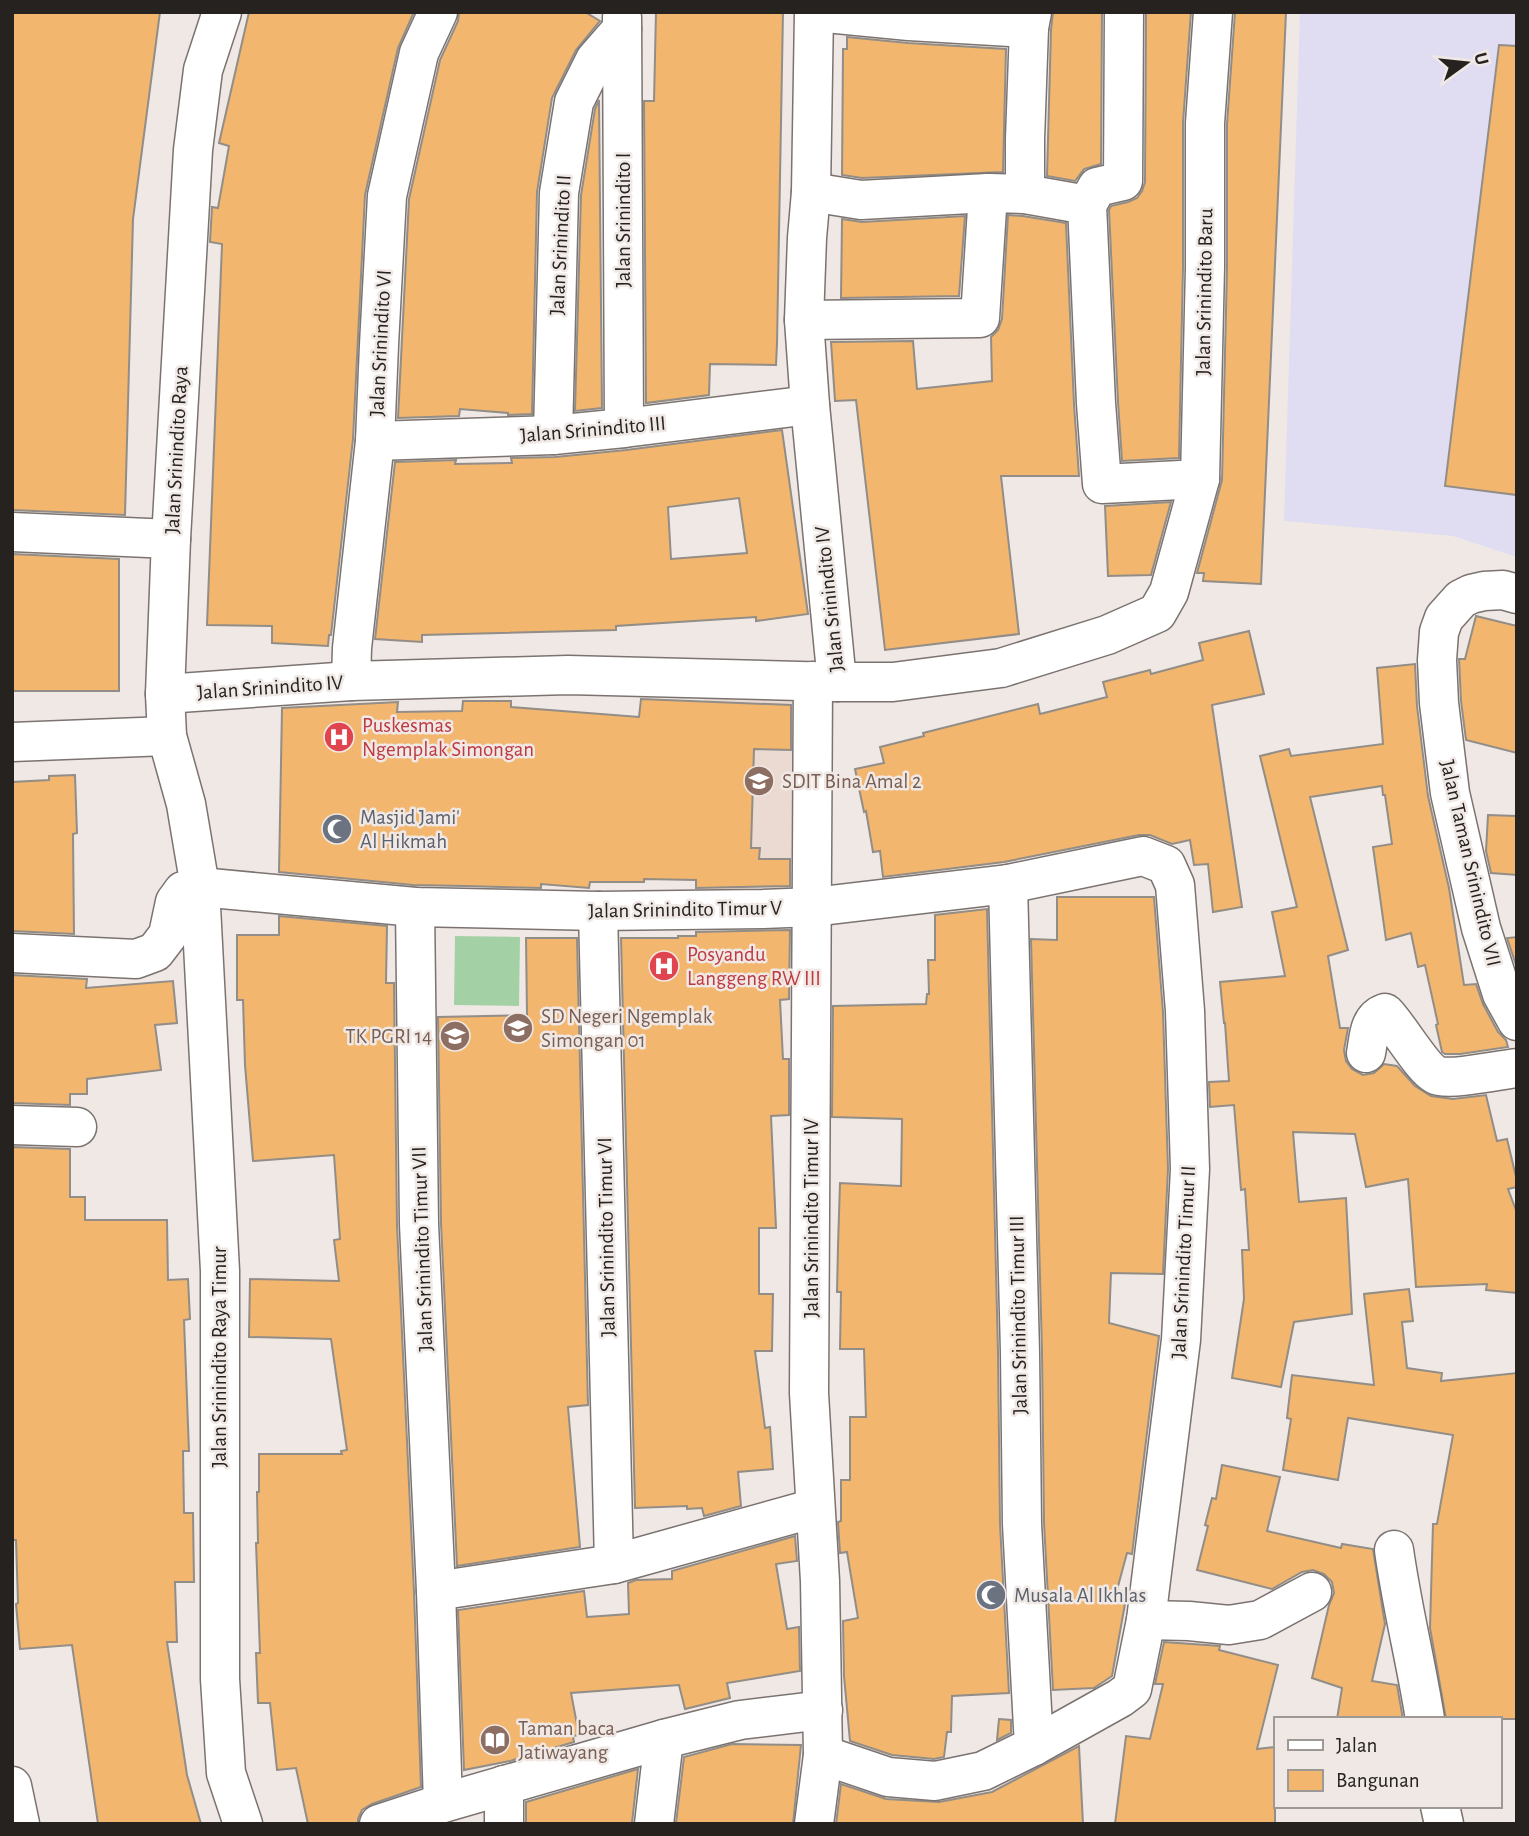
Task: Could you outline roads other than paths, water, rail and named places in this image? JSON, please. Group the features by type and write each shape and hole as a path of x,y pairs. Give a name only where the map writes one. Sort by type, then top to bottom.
{"street":[{"name":"Jalan Srinindito Raya","path":"200,887 186,804 167,736 165,694 193,150 203,70 222,12"},
{"name":"Jalan Srinindito VI","path":"351,681 352,648 375,441 387,196 419,53 438,12"},
{"path":"804,320 980,318 1006,194 1025,139 1031,20 909,21 815,12"},
{"name":"Jalan Srinindito IV","path":"165,694 351,681 568,675 825,682 804,320 811,192 815,12"},
{"path":"1124,12 1123,181 1097,187 1087,205 1102,484 1200,479"},
{"name":"Jalan Srinindito Baru","path":"825,682 893,682 1001,668 1107,635 1157,613 1169,592 1200,479 1205,123 1213,12"},
{"name":"Jalan Srinindito I","path":"622,20 624,428"},
{"name":"Jalan Srinindito II","path":"553,435 559,193 563,167 574,102 595,60 622,20"},
{"path":"811,192 861,200 1006,194 1087,205"},
{"name":"Jalan Srinindito III","path":"375,441 553,435 810,405"},
{"path":"12,532 171,539"},
{"name":"Jalan Taman Srinindito VII","path":"1517,594 1503,590 1484,591 1461,599 1444,618 1439,632 1437,660 1439,704 1450,793 1481,928 1502,994 1517,1021"},
{"name":"Jalan Srinindito Timur IV","path":"814,1824 824,1755 820,1581 809,1393 813,907 825,682"},
{"path":"12,742 167,736"},
{"name":"Jalan Srinindito Timur V","path":"200,887 415,907 598,911 813,907 1008,884 1143,856 1166,865"},
{"name":"Jalan Srinindito Timur II","path":"824,1755 888,1777 935,1781 983,1771 1034,1746 1132,1689 1146,1620 1181,1340 1190,1168 1185,1011 1175,885 1166,865"},
{"name":"Jalan Srinindito Timur III","path":"1008,884 1022,1524 1034,1746"},
{"path":"12,953 136,959 155,953 168,935 175,902 183,891 200,887"},
{"name":"Jalan Srinindito Raya Timur","path":"200,887 220,1271 220,1679 226,1773 243,1824"},
{"name":"Jalan Srinindito Timur VII","path":"415,907 419,1224 443,1803"},
{"name":"Jalan Srinindito Timur VI","path":"598,911 614,1564"},
{"path":"1366,1053 1371,1026 1378,1015 1385,1013 1429,1071 1438,1077 1450,1078 1517,1068"},
{"path":"12,1125 76,1127"},
{"path":"436,1591 614,1564 815,1508"},
{"path":"1394,1550 1425,1717"},
{"path":"1146,1620 1189,1620 1230,1625 1260,1620 1312,1592"},
{"path":"379,1824 664,1739 740,1720 823,1710"},
{"path":"654,1824 664,1739"},
{"path":"504,1785 504,1824"},
{"path":"12,1786 20,1824"}],"place":[{"name":"Puskesmas Ngemplak Simongan","path":"339,737"},
{"name":"SDIT Bina Amal 2","path":"759,781"},
{"name":"Masjid Jami' Al Hikmah","path":"337,829"},
{"name":"Posyandu Langgeng RW III","path":"664,966"},
{"name":"SD Negeri Ngemplak Simongan 01","path":"518,1028"},
{"name":"TK PGRI 14","path":"455,1036"},
{"name":"Musala Al Ikhlas","path":"991,1595"},
{"name":"Taman baca Jatiwayang","path":"495,1740"}]}
